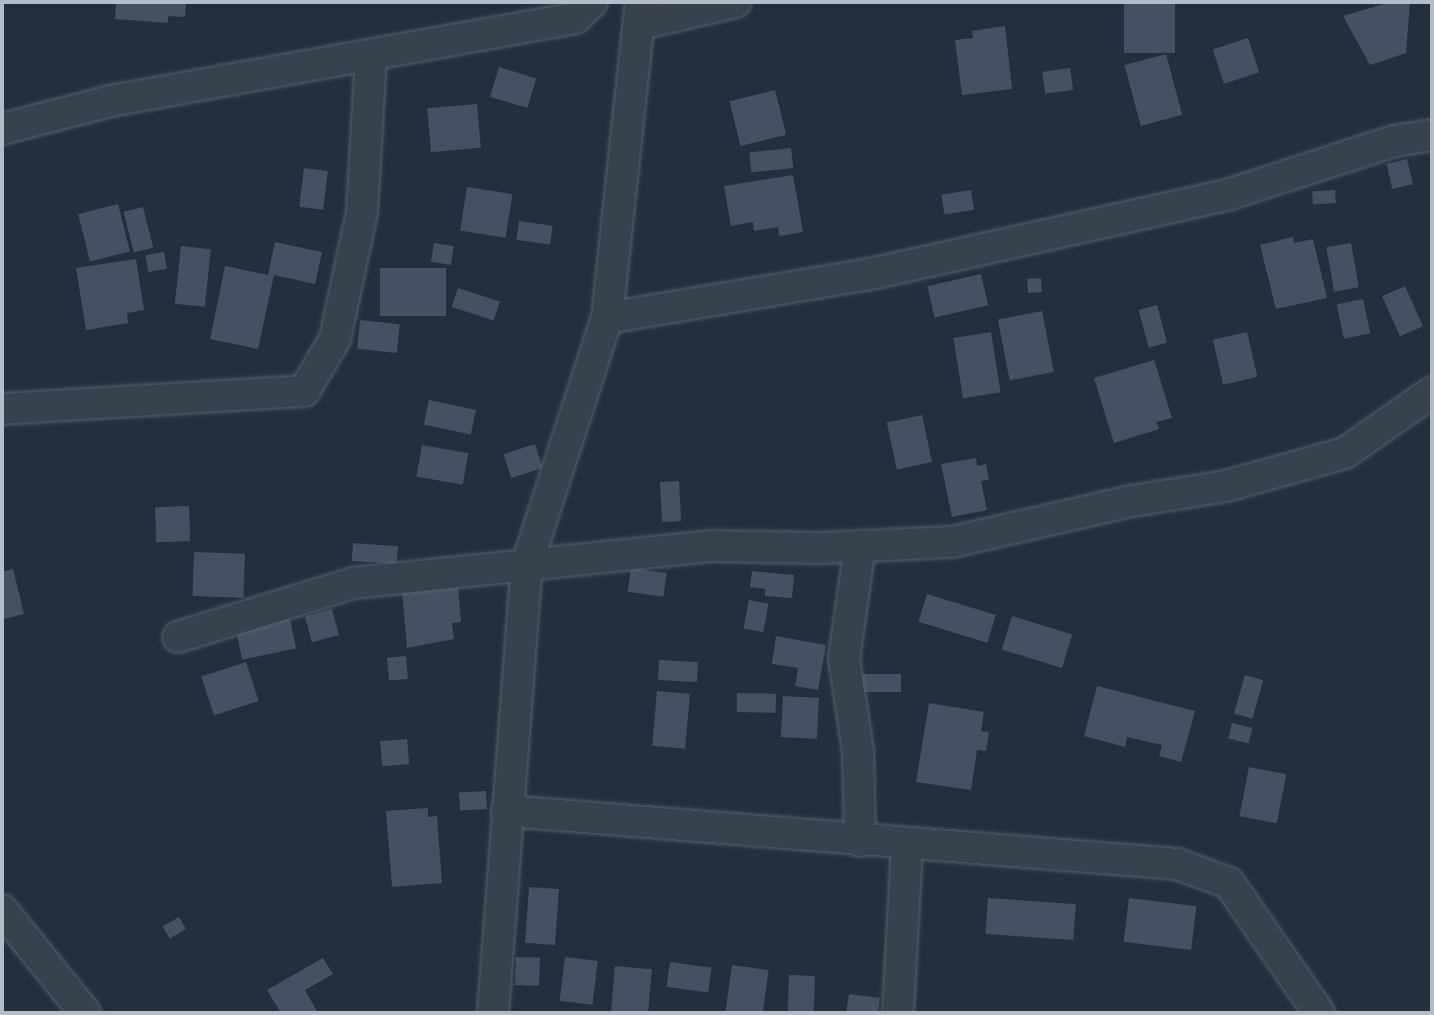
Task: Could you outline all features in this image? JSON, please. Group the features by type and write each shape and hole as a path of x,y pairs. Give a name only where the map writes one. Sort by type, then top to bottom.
{"street":[{"path":"2,129 110,101 575,18 592,2"},
{"path":"493,1013 527,564 607,318 640,13 735,2"},
{"path":"2,409 304,391 335,339 362,212 371,55"},
{"path":"607,318 906,267 1230,194 1394,141 1432,135"},
{"path":"178,637 353,583 710,546 860,546 952,542 1126,502 1226,486 1345,453 1432,392"},
{"path":"860,546 844,658 858,752 860,841"},
{"path":"507,811 1177,864 1229,883 1319,1013"},
{"path":"898,1013 907,845"},
{"path":"2,910 85,1013"}],"building":[{"path":"116,2 186,2 185,17 168,16 168,23 115,19"},
{"path":"1124,2 1175,2 1175,53 1124,53"},
{"path":"1391,2 1410,2 1406,53 1370,65 1343,16"},
{"path":"1005,26 1012,89 962,95 955,40 973,38 972,31"},
{"path":"1248,38 1259,72 1224,84 1213,49"},
{"path":"1166,54 1182,115 1141,126 1124,65"},
{"path":"499,67 536,78 527,108 490,97"},
{"path":"1070,68 1073,90 1045,94 1042,72"},
{"path":"775,90 786,135 741,146 729,101"},
{"path":"477,104 481,148 431,152 427,108"},
{"path":"791,148 793,168 751,172 749,152"},
{"path":"1407,159 1413,184 1392,189 1387,164"},
{"path":"304,168 328,171 323,210 299,207"},
{"path":"793,175 803,232 779,236 778,227 754,231 753,222 731,226 724,186"},
{"path":"467,187 512,194 506,238 460,230"},
{"path":"971,190 974,210 944,214 941,195"},
{"path":"1335,190 1336,203 1313,205 1312,192"},
{"path":"118,204 130,252 90,261 78,214"},
{"path":"143,207 153,248 134,253 124,212"},
{"path":"519,221 553,226 550,245 516,240"},
{"path":"1293,237 1294,243 1313,239 1327,298 1276,309 1260,245"},
{"path":"275,242 322,252 315,284 274,275 258,349 210,339 225,266 268,275"},
{"path":"434,243 454,246 451,265 431,262"},
{"path":"1351,243 1359,287 1334,292 1326,247"},
{"path":"181,246 211,249 205,307 175,304"},
{"path":"164,252 167,269 148,272 145,255"},
{"path":"136,259 144,310 127,313 128,323 86,330 76,268"},
{"path":"380,268 446,268 446,316 380,316"},
{"path":"981,274 988,305 935,318 927,286"},
{"path":"1041,278 1042,292 1028,293 1027,279"},
{"path":"1405,286 1423,326 1400,336 1382,296"},
{"path":"458,288 500,302 494,321 452,307"},
{"path":"1363,299 1370,333 1344,339 1337,305"},
{"path":"1157,305 1167,343 1149,348 1139,310"},
{"path":"1042,311 1054,372 1010,380 998,320"},
{"path":"360,320 400,324 397,353 357,349"},
{"path":"991,332 1001,392 963,398 953,338"},
{"path":"1247,332 1257,377 1223,385 1213,340"},
{"path":"1154,360 1172,418 1156,422 1159,429 1114,443 1094,378"},
{"path":"429,400 476,410 471,434 424,424"},
{"path":"922,415 932,462 897,469 887,422"},
{"path":"535,444 543,468 511,478 504,454"},
{"path":"422,445 468,453 463,485 416,477"},
{"path":"976,458 977,466 986,464 989,480 981,481 987,510 952,517 941,464"},
{"path":"679,481 681,521 662,522 660,482"},
{"path":"189,506 190,541 156,542 155,507"},
{"path":"353,543 398,546 397,564 352,561"},
{"path":"194,552 245,554 243,598 192,596"},
{"path":"631,568 667,573 663,597 628,592"},
{"path":"13,569 24,614 4,619 2,572"},
{"path":"752,571 794,575 792,598 765,596 765,589 750,587"},
{"path":"458,586 461,622 452,623 454,639 407,648 402,590"},
{"path":"927,594 996,615 987,643 919,622"},
{"path":"749,600 769,604 763,632 743,628"},
{"path":"332,609 339,635 312,642 305,616"},
{"path":"289,615 296,648 242,660 235,626"},
{"path":"1012,616 1072,634 1062,668 1002,649"},
{"path":"776,636 826,645 818,690 795,686 798,668 772,664"},
{"path":"406,656 408,679 389,681 387,658"},
{"path":"659,660 698,662 697,682 658,680"},
{"path":"246,662 259,701 214,716 201,677"},
{"path":"859,674 901,674 901,692 859,692"},
{"path":"1245,675 1263,680 1252,719 1234,713"},
{"path":"1097,686 1195,711 1181,762 1159,756 1162,745 1127,737 1125,747 1084,736"},
{"path":"657,691 690,694 685,749 652,746"},
{"path":"737,693 776,694 776,713 737,712"},
{"path":"783,696 819,698 817,739 781,737"},
{"path":"929,703 984,712 981,731 989,732 986,751 977,750 971,790 916,782"},
{"path":"1232,723 1252,728 1249,744 1228,739"},
{"path":"407,739 409,764 382,766 380,741"},
{"path":"1249,767 1286,774 1277,823 1239,816"},
{"path":"486,791 487,809 460,810 459,792"},
{"path":"428,808 428,817 437,816 442,883 392,887 386,811"},
{"path":"529,887 559,889 555,945 525,943"},
{"path":"988,898 1076,904 1073,940 985,934"},
{"path":"1129,898 1196,906 1191,950 1124,942"},
{"path":"179,917 186,929 170,939 163,926"},
{"path":"516,957 540,958 539,986 515,985"},
{"path":"565,957 598,961 592,1005 560,1001"},
{"path":"323,958 333,974 305,990 318,1013 281,1013 267,990"},
{"path":"670,962 712,968 708,993 667,987"},
{"path":"732,965 769,970 763,1013 726,1011"},
{"path":"615,966 652,969 648,1013 611,1013"},
{"path":"789,975 815,976 814,1013 788,1013"},
{"path":"849,994 880,998 878,1013 846,1013"}]}
